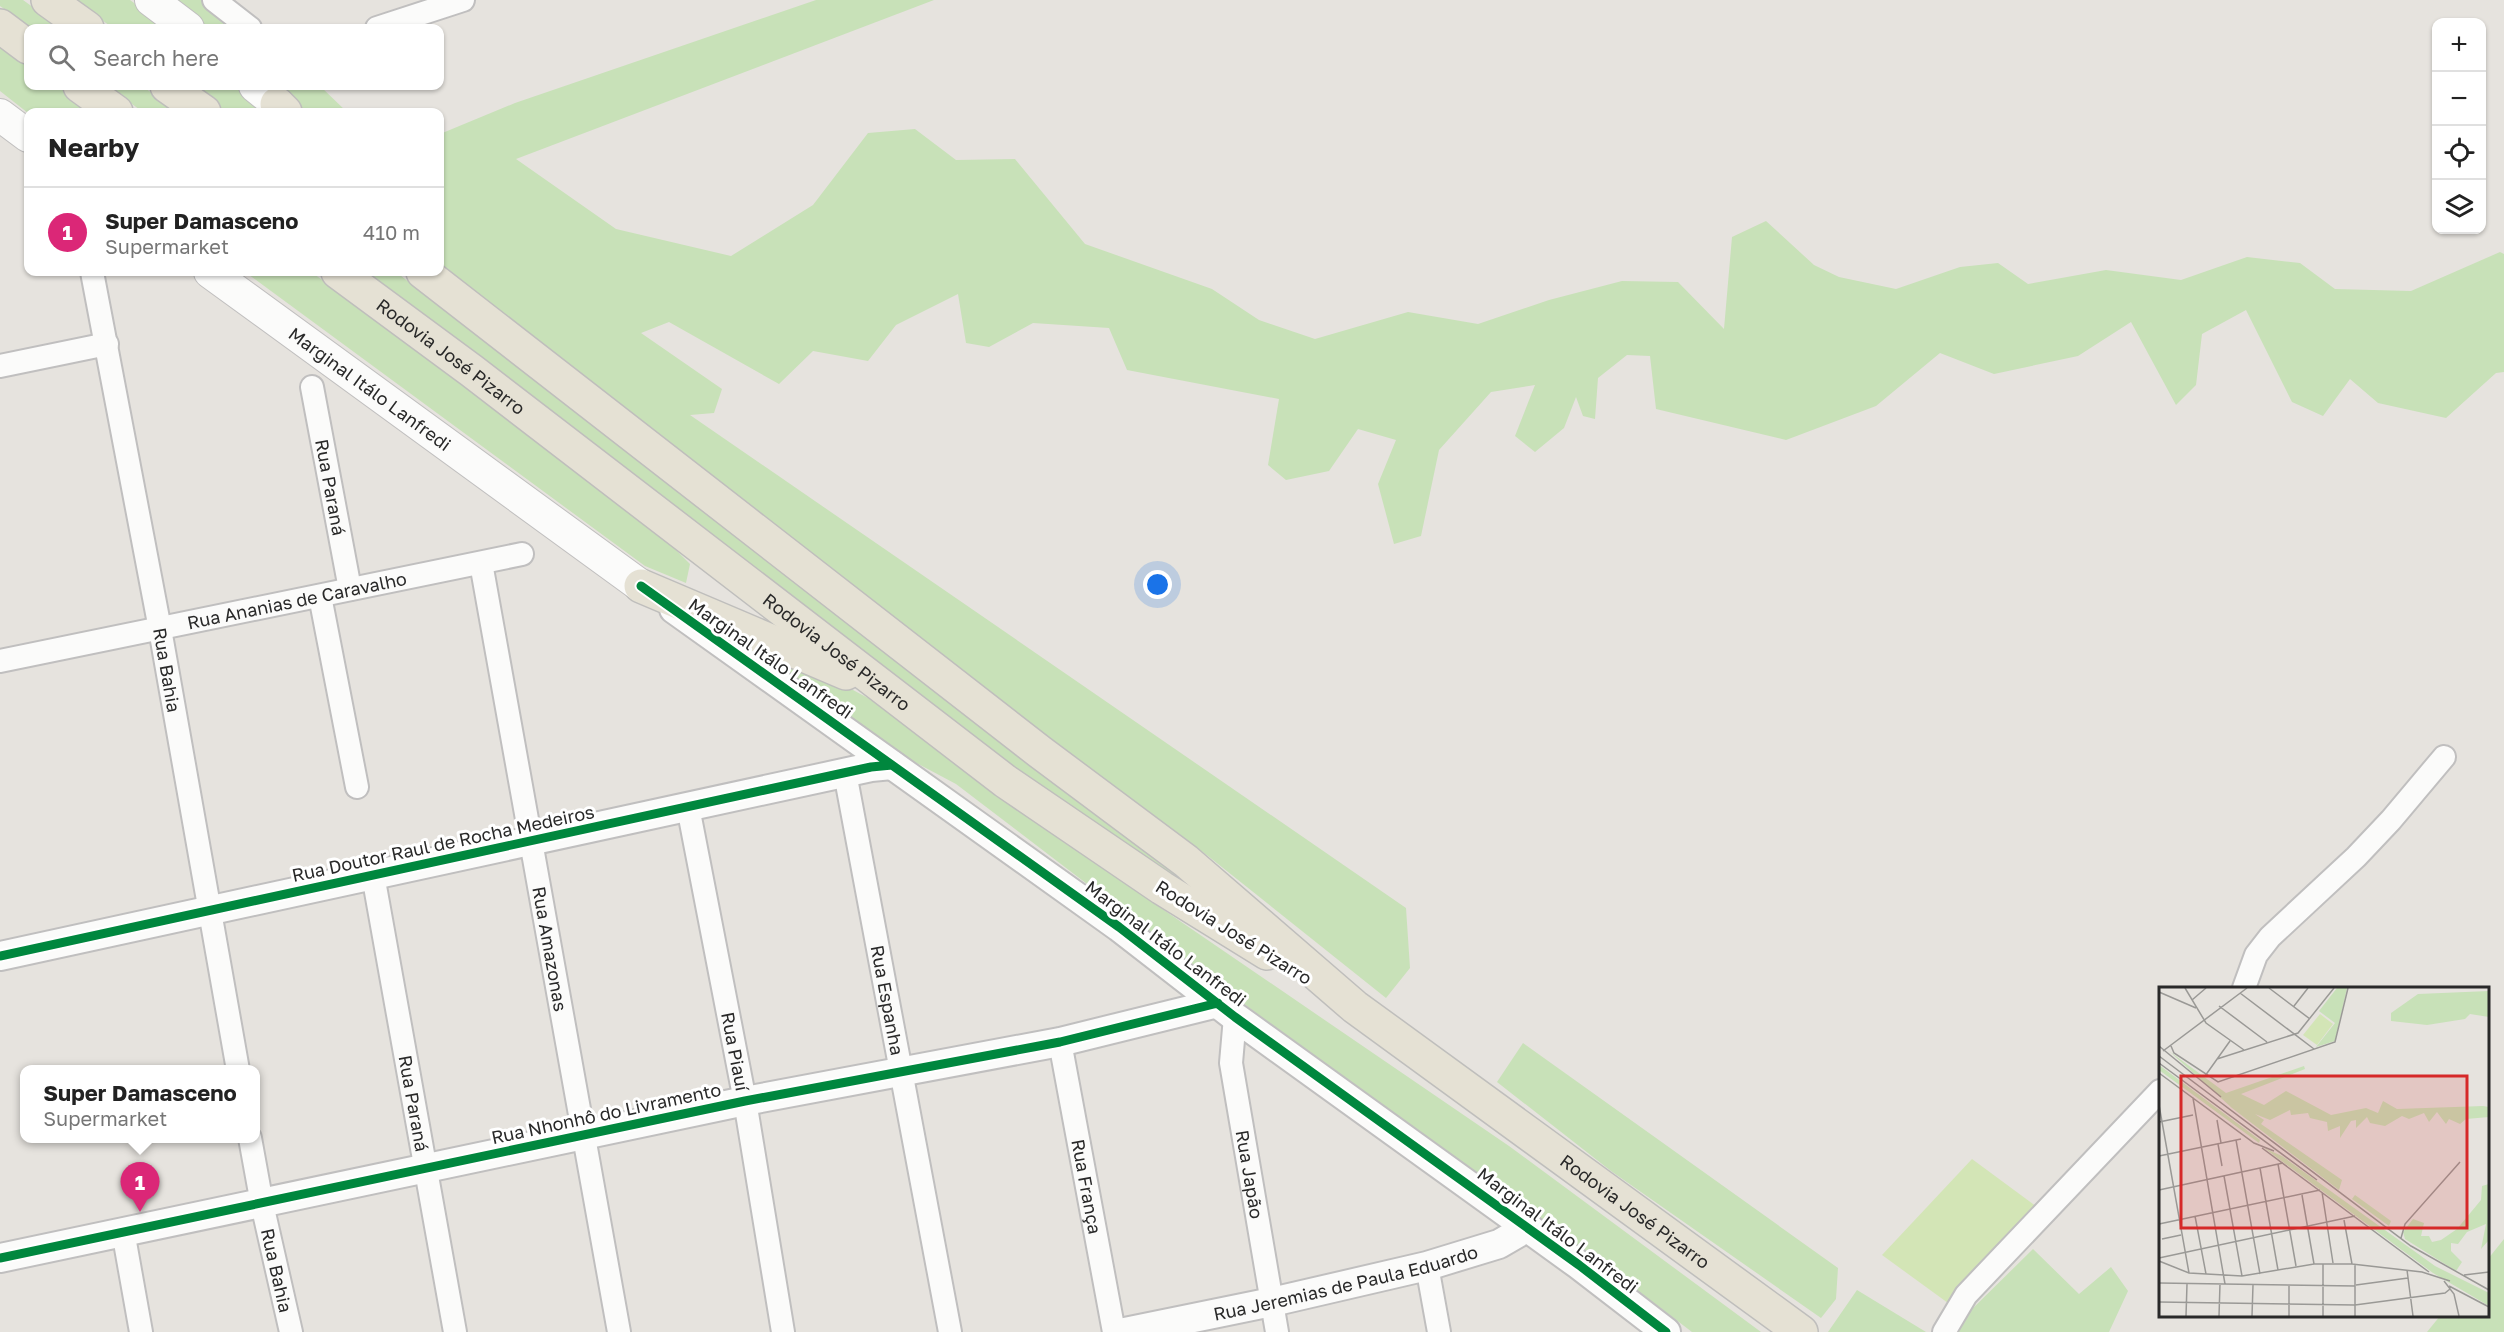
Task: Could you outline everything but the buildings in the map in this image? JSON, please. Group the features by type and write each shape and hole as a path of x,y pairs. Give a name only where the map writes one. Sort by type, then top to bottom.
{"main road":[{"path":"48,0 81,24"},
{"path":"151,0 183,24"},
{"path":"0,26 24,44"},
{"path":"86,90 110,108"},
{"path":"173,90 198,108"},
{"path":"0,115 24,133"},
{"name":"Marginal Itálo Lanfredi","path":"215,276 641,586"},
{"name":"Rodovia José Pizarro","path":"343,276 490,385 1005,781 1152,881 1355,1007 1801,1332"},
{"name":"Rodovia José Pizarro","path":"431,276 1040,752 1186,861 1355,1007"},
{"path":"641,586 892,693"}],"street":[{"path":"214,0 245,24"},
{"path":"389,24 463,0"},
{"name":"Rua Bahia","path":"93,276 160,629 237,1065"},
{"path":"0,366 107,344"},
{"name":"Rua Paraná","path":"312,387 350,589"},
{"name":"Rua Ananias de Caravalho","path":"0,661 522,554"},
{"name":"Rua Amazonas","path":"481,563 618,1332"},
{"name":"Marginal Itálo Lanfredi","path":"641,586 1119,927 1227,1010 1528,1227 1666,1332"},
{"path":"320,596 357,788"},
{"path":"2244,987 2256,955 2270,938 2356,857 2391,820 2444,757"},
{"name":"Rua Doutor Raul de Rocha Medeiros","path":"0,956 845,773 892,765"},
{"name":"Rua Espanha","path":"845,773 950,1332"},
{"name":"Rua Piauí","path":"688,807 745,1101 783,1332"},
{"name":"Rua Paraná","path":"373,875 455,1332"},
{"name":"Rua Nhonhô do Livramento","path":"0,1258 745,1101 1227,1010"},
{"name":"Rua Japão","path":"1227,1010 1231,1063 1277,1332"},
{"name":"Rua França","path":"1060,1042 1114,1332"},
{"path":"1944,1332 1966,1295 2159,1092"},
{"name":"Rua Bahia","path":"251,1143 262,1204 291,1332"},
{"name":"Rua Jeremias de Paula Eduardo","path":"1125,1332 1272,1302 1427,1266 1499,1244 1528,1227"},
{"path":"123,1231 141,1332"},
{"path":"1427,1266 1439,1332"}],"green space":[{"path":"0,0 23,0 56,24 25,24 0,6"},
{"path":"74,0 130,0 163,24 107,24"},
{"path":"164,0 204,0 236,24 197,24"},
{"path":"816,0 934,0 516,159 616,229 731,256 813,205 868,133 915,129 956,160 1015,159 1085,244 1212,289 1259,320 1315,339 1408,312 1478,324 1549,300 1622,281 1678,282 1724,329 1732,237 1766,221 1814,265 1839,277 1896,289 1960,267 1998,263 2028,284 2106,270 2181,280 2247,257 2300,263 2335,289 2411,291 2500,252 2504,254 2504,372 2496,373 2446,418 2378,403 2350,379 2323,416 2292,402 2246,310 2202,334 2196,385 2176,405 2131,322 2078,356 1994,374 1940,353 1876,406 1786,440 1656,409 1650,356 1627,355 1598,378 1595,419 1583,416 1576,397 1564,428 1535,452 1515,436 1535,385 1491,392 1439,450 1421,536 1394,544 1378,484 1396,440 1358,429 1329,471 1286,480 1268,465 1279,399 1127,370 1109,328 1033,323 989,347 966,343 958,294 896,325 868,361 813,351 779,384 669,322 641,333 722,389 714,413 690,415 1406,908 1410,968 1386,998 1208,856 965,679 444,275 444,132 515,103"},
{"path":"0,44 24,61 24,90 64,90 89,108 24,108 24,110 0,91"},
{"path":"113,90 148,90 173,108 137,108"},
{"path":"196,90 245,90 266,108 221,108"},
{"path":"274,90 324,90 343,108 291,108"},
{"path":"250,276 317,276 404,337 668,542 690,564 686,583 645,566"},
{"path":"368,276 401,276 817,600 1236,919 1011,767"},
{"path":"728,628 784,653 881,705 1081,846 1155,904 1509,1146 1761,1332 1692,1332 1591,1255 1264,1019 956,784 907,758"},
{"path":"1523,1043 1838,1268 1836,1299 1821,1318 1611,1171 1497,1082"},
{"path":"1972,1159 2037,1207 1948,1303 1882,1255"},
{"path":"2504,1239 2504,1332 2427,1332 2439,1317 2489,1317 2489,1258"},
{"path":"2033,1249 2079,1294 2111,1267 2128,1291 2109,1332 1958,1332 1965,1316"},
{"path":"1857,1290 1926,1332 1828,1332"}],"cycle path":[{"path":"641,586 1119,927 1235,1017 1579,1265 1666,1332"},
{"path":"0,956 871,767 892,765"},
{"path":"0,1258 745,1101 1060,1042 1218,1003"}],"place":[{"name":"Super Damasceno","path":"140,1212"}]}
